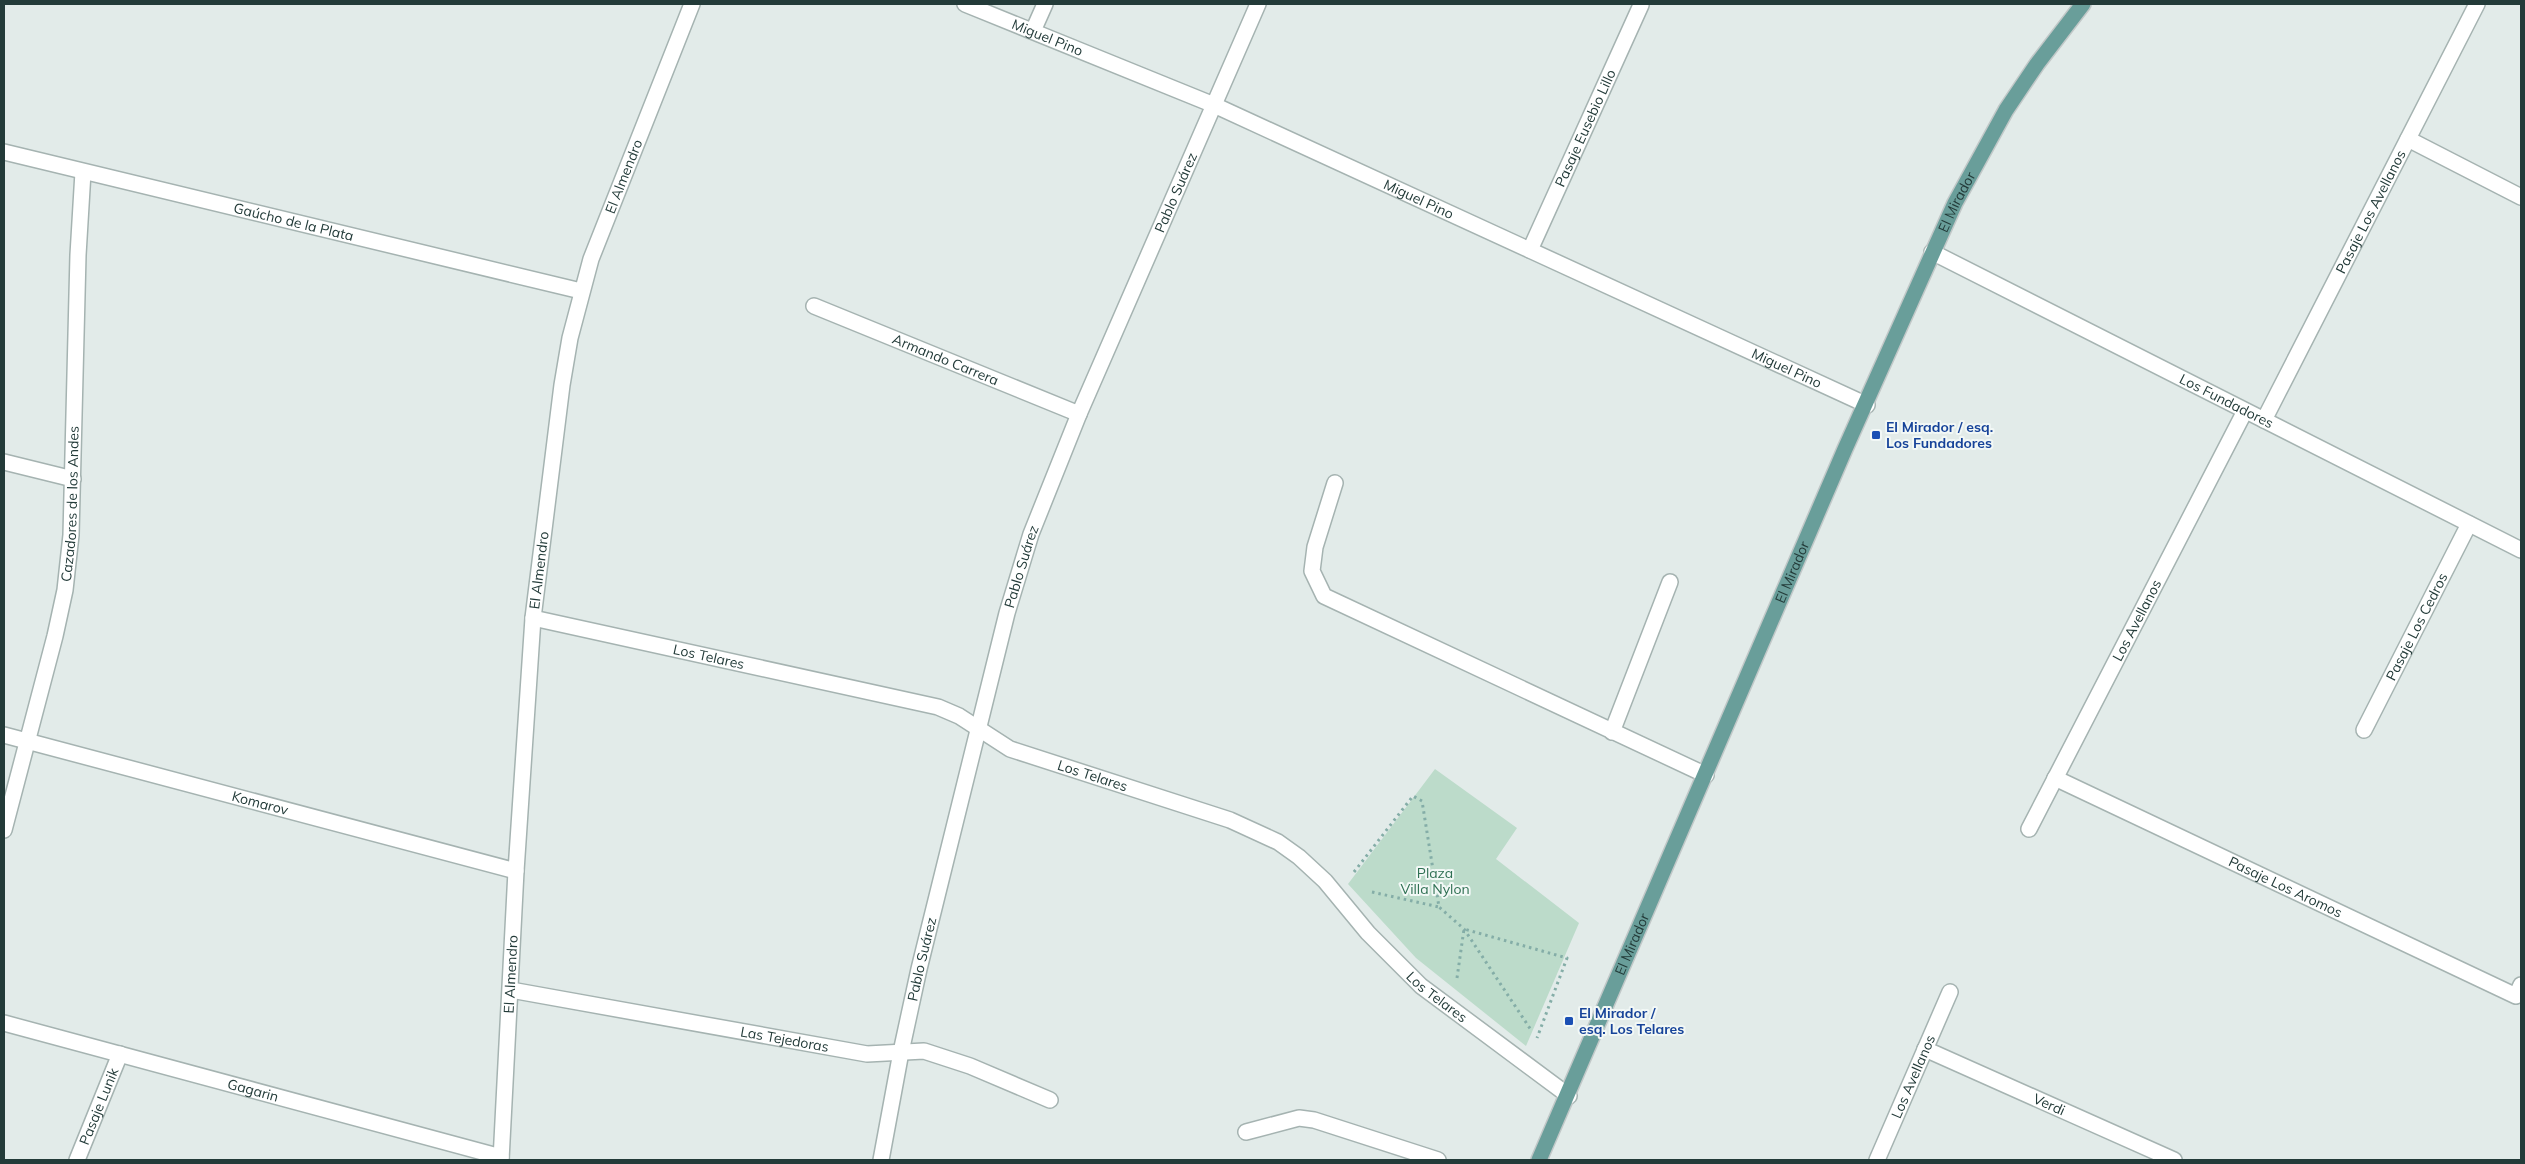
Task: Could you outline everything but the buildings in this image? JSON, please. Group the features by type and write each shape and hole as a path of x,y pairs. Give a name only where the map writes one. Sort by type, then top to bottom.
{"main road":[{"name":"El Mirador","path":"1540,1160 1845,449 1867,405 1932,252 1979,156 2006,110 2037,64 2084,4"}],"street":[{"name":"El Almendro","path":"501,1158 516,871 533,618 562,385 582,291 603,227 692,4"},
{"name":"Miguel Pino","path":"965,4 1214,105 1867,405"},
{"path":"1033,31 1045,4"},
{"name":"Pablo Suárez","path":"881,1160 901,1052 978,728 1007,613 1031,534 1079,414 1258,4"},
{"name":"Pasaje Los Avellanos","path":"2264,420 2477,4"},
{"name":"Pasaje Eusebio Lillo","path":"1530,250 1641,5"},
{"path":"2408,139 2521,197"},
{"name":"Gaúcho de la Plata","path":"4,152 582,291"},
{"name":"Cazadores de los Andes","path":"4,830 65,590 71,535 78,255 83,172"},
{"name":"Los Fundadores","path":"1932,252 2521,550"},
{"name":"Armando Carrera","path":"814,306 1079,414"},
{"name":"Los Avellanos","path":"2029,829 2245,411"},
{"path":"4,462 72,479"},
{"path":"1335,483 1315,547 1312,571 1324,596 1706,775"},
{"name":"Pasaje Los Cedros","path":"2364,730 2469,524"},
{"path":"1612,732 1670,582"},
{"name":"Los Telares","path":"533,618 938,707 960,716 1010,748 1255,830 1299,857 1336,893 1391,957 1452,1011 1569,1096"},
{"name":"Komarov","path":"4,735 516,871"},
{"name":"Pasaje Los Aromos","path":"2055,778 2519,990"},
{"name":"Las Tejedoras","path":"511,990 867,1054 924,1051 946,1057 1050,1100"},
{"name":"Los Avellanos","path":"1877,1160 1950,992"},
{"name":"Gagarin","path":"4,1023 501,1158"},
{"name":"Verdi","path":"1925,1049 2174,1160"},
{"name":"Pasaje Lunik","path":"77,1160 120,1054"},
{"path":"1246,1132 1299,1118 1314,1120 1438,1160"}],"path":[{"path":"1336,893 1413,796 1422,801 1439,907"},
{"path":"1347,880 1359,889 1439,907 1464,929 1537,1039 1567,958 1464,929"},
{"path":"1452,1011 1464,929"}],"green space":[{"name":"Plaza Villa Nylon","path":"1435,769 1517,828 1496,859 1579,923 1526,1046 1416,958 1348,884"}],"place":[{"name":"El Mirador / esq. Los Fundadores","path":"1876,435"},
{"name":"El Mirador / esq. Los Telares","path":"1569,1021"}]}
